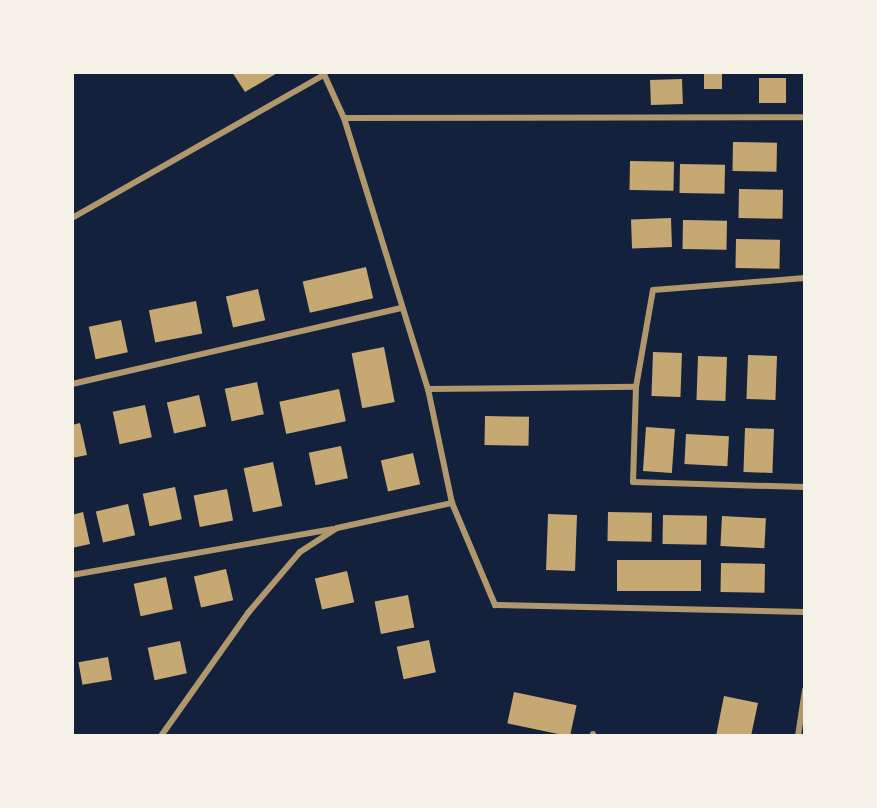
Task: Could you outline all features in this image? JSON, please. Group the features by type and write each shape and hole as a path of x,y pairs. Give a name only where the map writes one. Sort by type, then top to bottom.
{"street":[{"path":"72,218 324,73 344,118 428,389 452,503 495,605 805,612"},
{"path":"344,118 805,117"},
{"path":"805,278 653,290 636,387 633,482 805,486"},
{"path":"72,384 402,308"},
{"path":"428,389 636,387"},
{"path":"72,575 337,528 452,503"},
{"path":"162,736 247,613 300,552 337,528"},
{"path":"798,736 805,690"}],"building":[{"path":"232,72 279,72 245,92"},
{"path":"704,72 722,72 722,89 704,89"},
{"path":"759,78 786,78 786,103 759,103"},
{"path":"682,79 683,104 651,105 650,80"},
{"path":"733,142 777,143 776,172 732,171"},
{"path":"630,161 674,162 673,191 629,190"},
{"path":"680,164 725,165 724,194 679,193"},
{"path":"739,189 783,190 782,219 738,218"},
{"path":"671,218 672,247 632,248 631,219"},
{"path":"683,220 727,221 726,250 682,249"},
{"path":"736,239 780,240 779,269 735,268"},
{"path":"366,267 373,298 310,313 303,282"},
{"path":"258,289 265,320 233,328 226,296"},
{"path":"196,301 202,333 155,343 149,310"},
{"path":"121,320 128,352 96,359 89,327"},
{"path":"384,347 395,402 362,408 352,353"},
{"path":"653,352 682,353 680,397 651,396"},
{"path":"748,355 777,356 775,400 746,399"},
{"path":"698,356 727,357 725,401 696,400"},
{"path":"257,382 264,414 232,421 225,389"},
{"path":"339,389 346,421 286,434 279,402"},
{"path":"199,395 206,426 174,434 167,402"},
{"path":"145,405 152,437 120,444 113,412"},
{"path":"485,416 529,417 528,446 484,445"},
{"path":"80,423 87,455 72,458 72,425"},
{"path":"646,427 675,429 672,473 643,471"},
{"path":"745,428 774,429 772,473 743,472"},
{"path":"686,434 729,436 727,466 684,464"},
{"path":"341,446 348,478 316,485 309,453"},
{"path":"413,453 420,484 388,492 381,460"},
{"path":"273,462 282,506 253,512 244,468"},
{"path":"175,487 182,519 150,526 143,494"},
{"path":"227,489 233,520 200,527 194,495"},
{"path":"128,504 135,535 103,543 96,511"},
{"path":"83,512 90,544 72,548 72,515"},
{"path":"608,512 652,513 651,542 607,541"},
{"path":"548,514 577,515 575,571 546,570"},
{"path":"663,515 707,516 706,545 662,544"},
{"path":"722,516 766,518 764,548 720,546"},
{"path":"617,560 701,560 701,591 617,591"},
{"path":"721,563 765,564 764,593 720,592"},
{"path":"226,569 233,600 201,608 194,576"},
{"path":"347,571 354,602 322,610 315,578"},
{"path":"166,577 173,609 141,616 134,584"},
{"path":"408,595 414,627 381,634 375,601"},
{"path":"429,640 436,672 404,679 397,647"},
{"path":"180,641 187,673 155,680 148,648"},
{"path":"108,657 112,680 82,685 78,662"},
{"path":"514,692 577,705 570,736 507,723"},
{"path":"724,696 758,703 751,736 716,736"}]}
